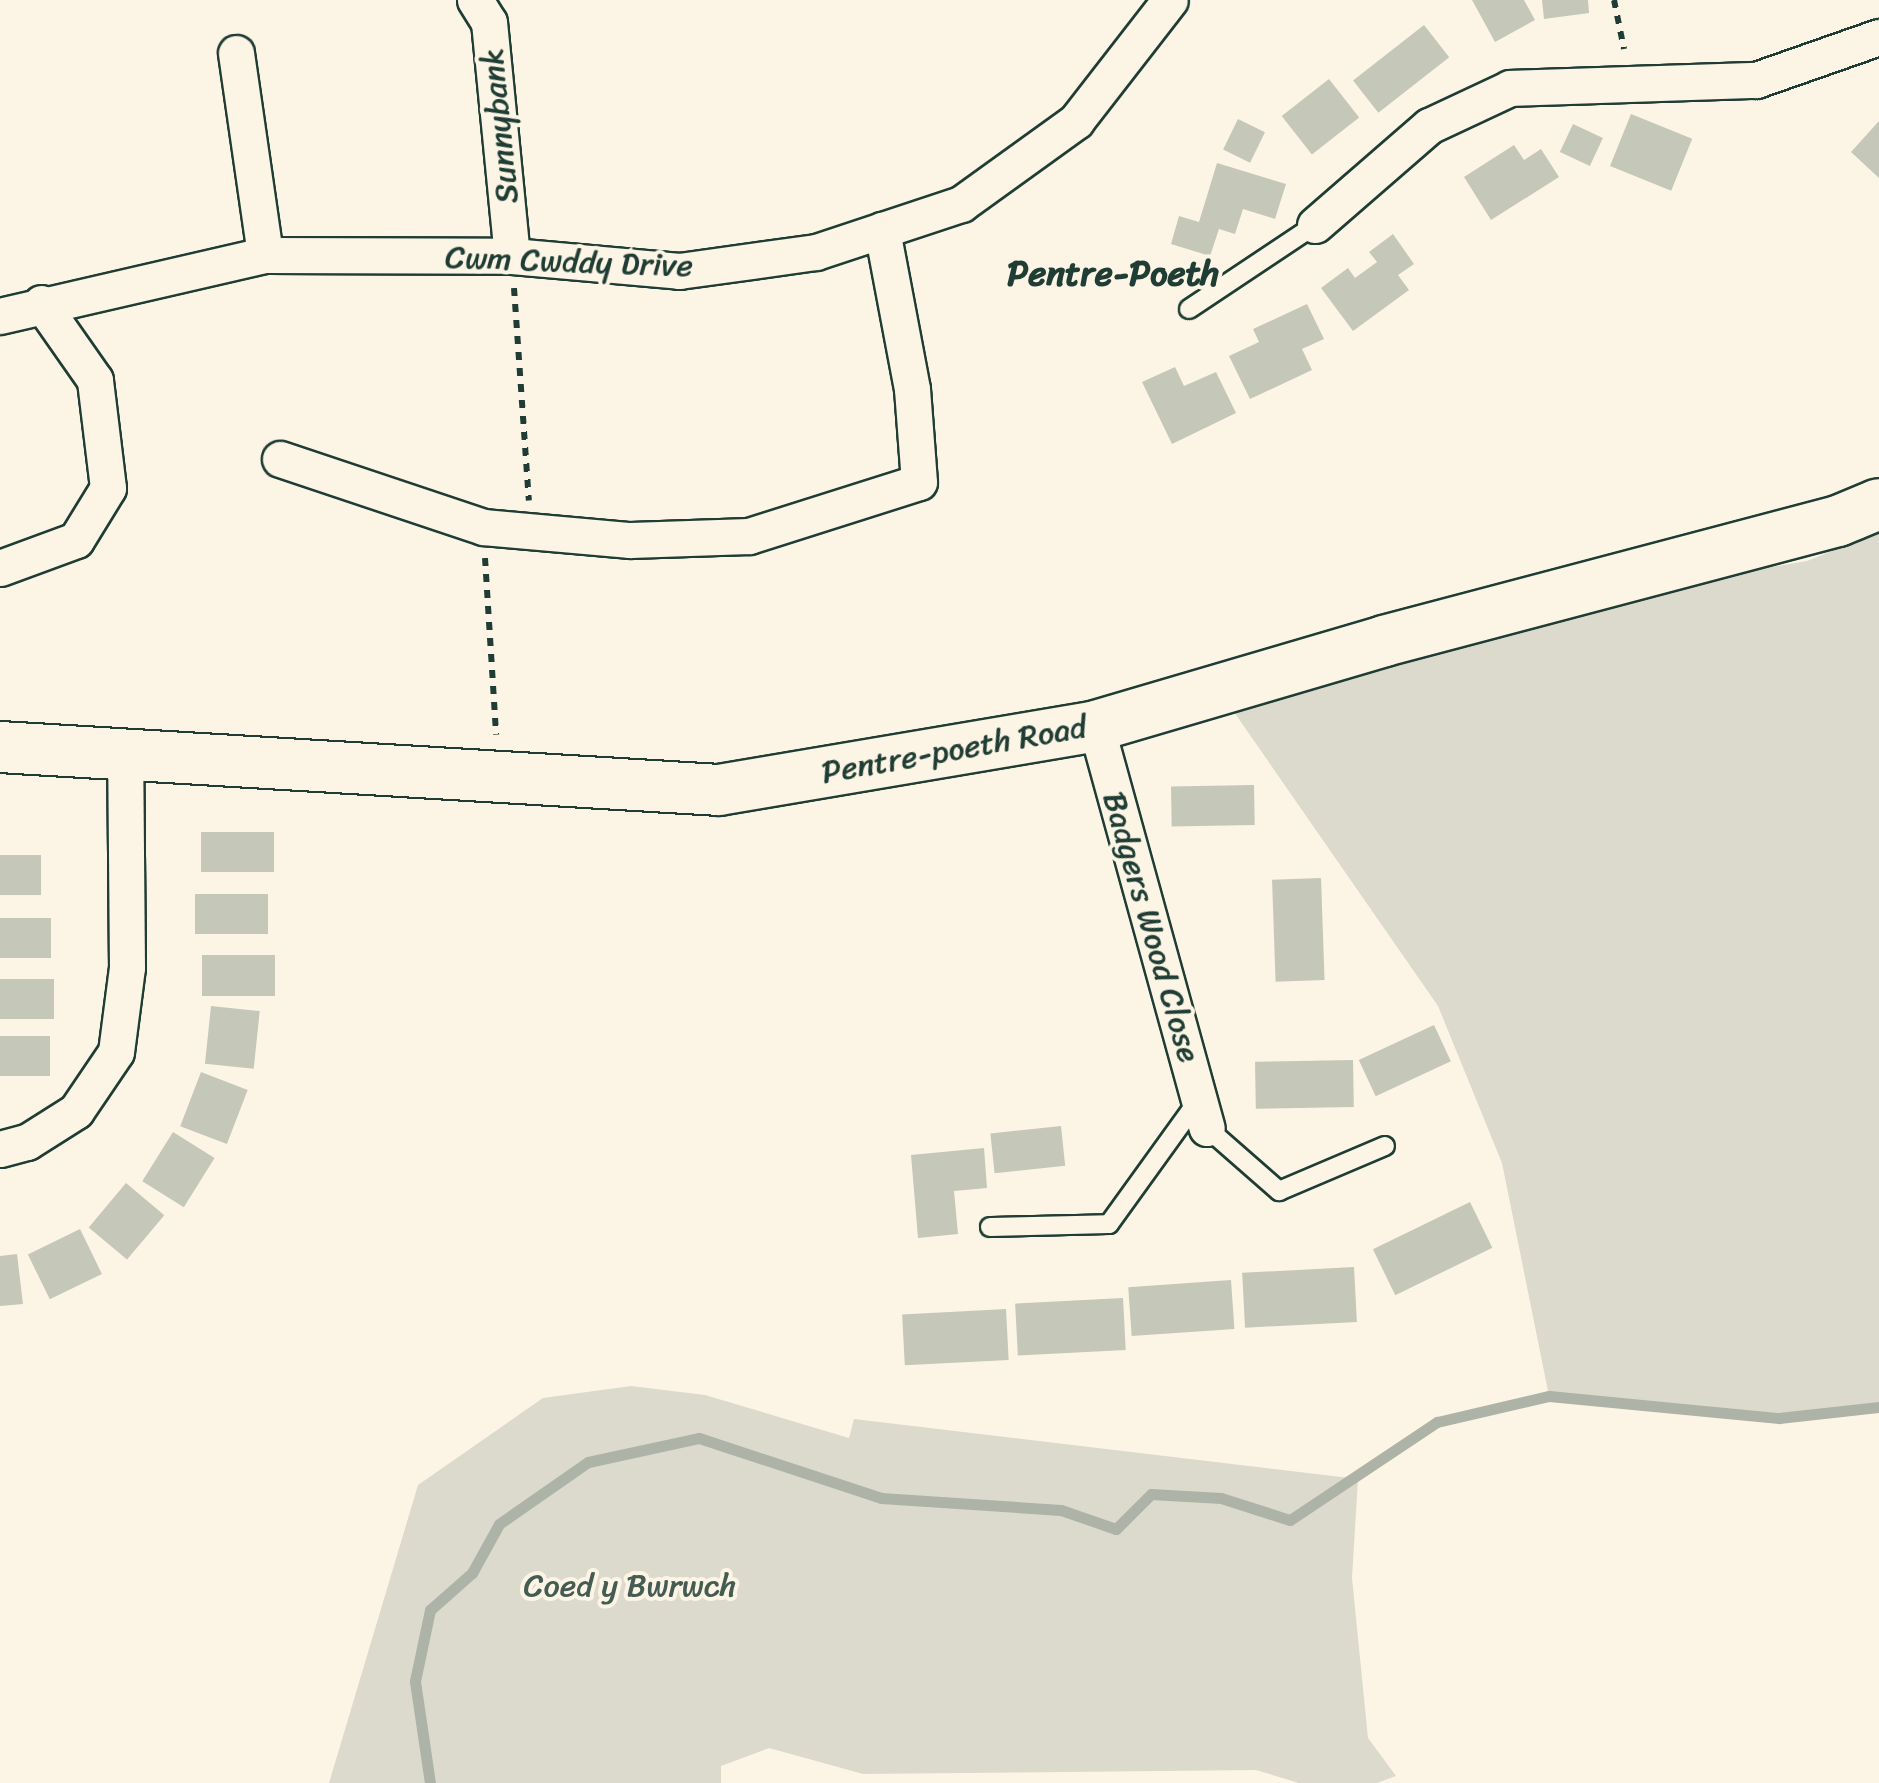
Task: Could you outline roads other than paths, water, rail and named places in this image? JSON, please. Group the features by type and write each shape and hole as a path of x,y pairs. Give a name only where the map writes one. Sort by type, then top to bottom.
{"street":[{"name":"Sunnybank","path":"476,0 489,22 512,256"},
{"name":"Cwm Cwddy Drive","path":"0,316 41,303 265,255 512,256 678,272 816,252 960,204 1076,121 1170,0"},
{"path":"1315,225 1429,126 1510,88 1756,80 1879,37"},
{"path":"236,53 265,255"},
{"path":"280,459 483,527 630,540 749,536 919,482 912,390 882,230"},
{"path":"0,568 76,540 108,488 95,380 41,303"},
{"name":"Pentre-poeth Road","path":"0,747 719,790 1096,726 1838,521 1879,504"},
{"name":"Badgers Wood Close","path":"1096,726 1204,1113"},
{"path":"0,1149 27,1142 76,1111 116,1052 127,967 126,752"}],"lane":[{"path":"1190,308 1315,225"},
{"path":"990,1227 1109,1224 1204,1113 1279,1192 1385,1146"}],"waterway":[{"path":"430,1783 415,1681 430,1610 472,1573 499,1524 588,1462 699,1438 881,1498 1061,1510 1116,1529 1151,1494 1221,1498 1290,1520 1437,1422 1549,1396 1779,1418 1879,1407"}],"district":[{"name":"Pentre-Poeth","path":"1113,273"}],"park label":[{"name":"Coed y Bwrwch","path":"630,1586"}]}
